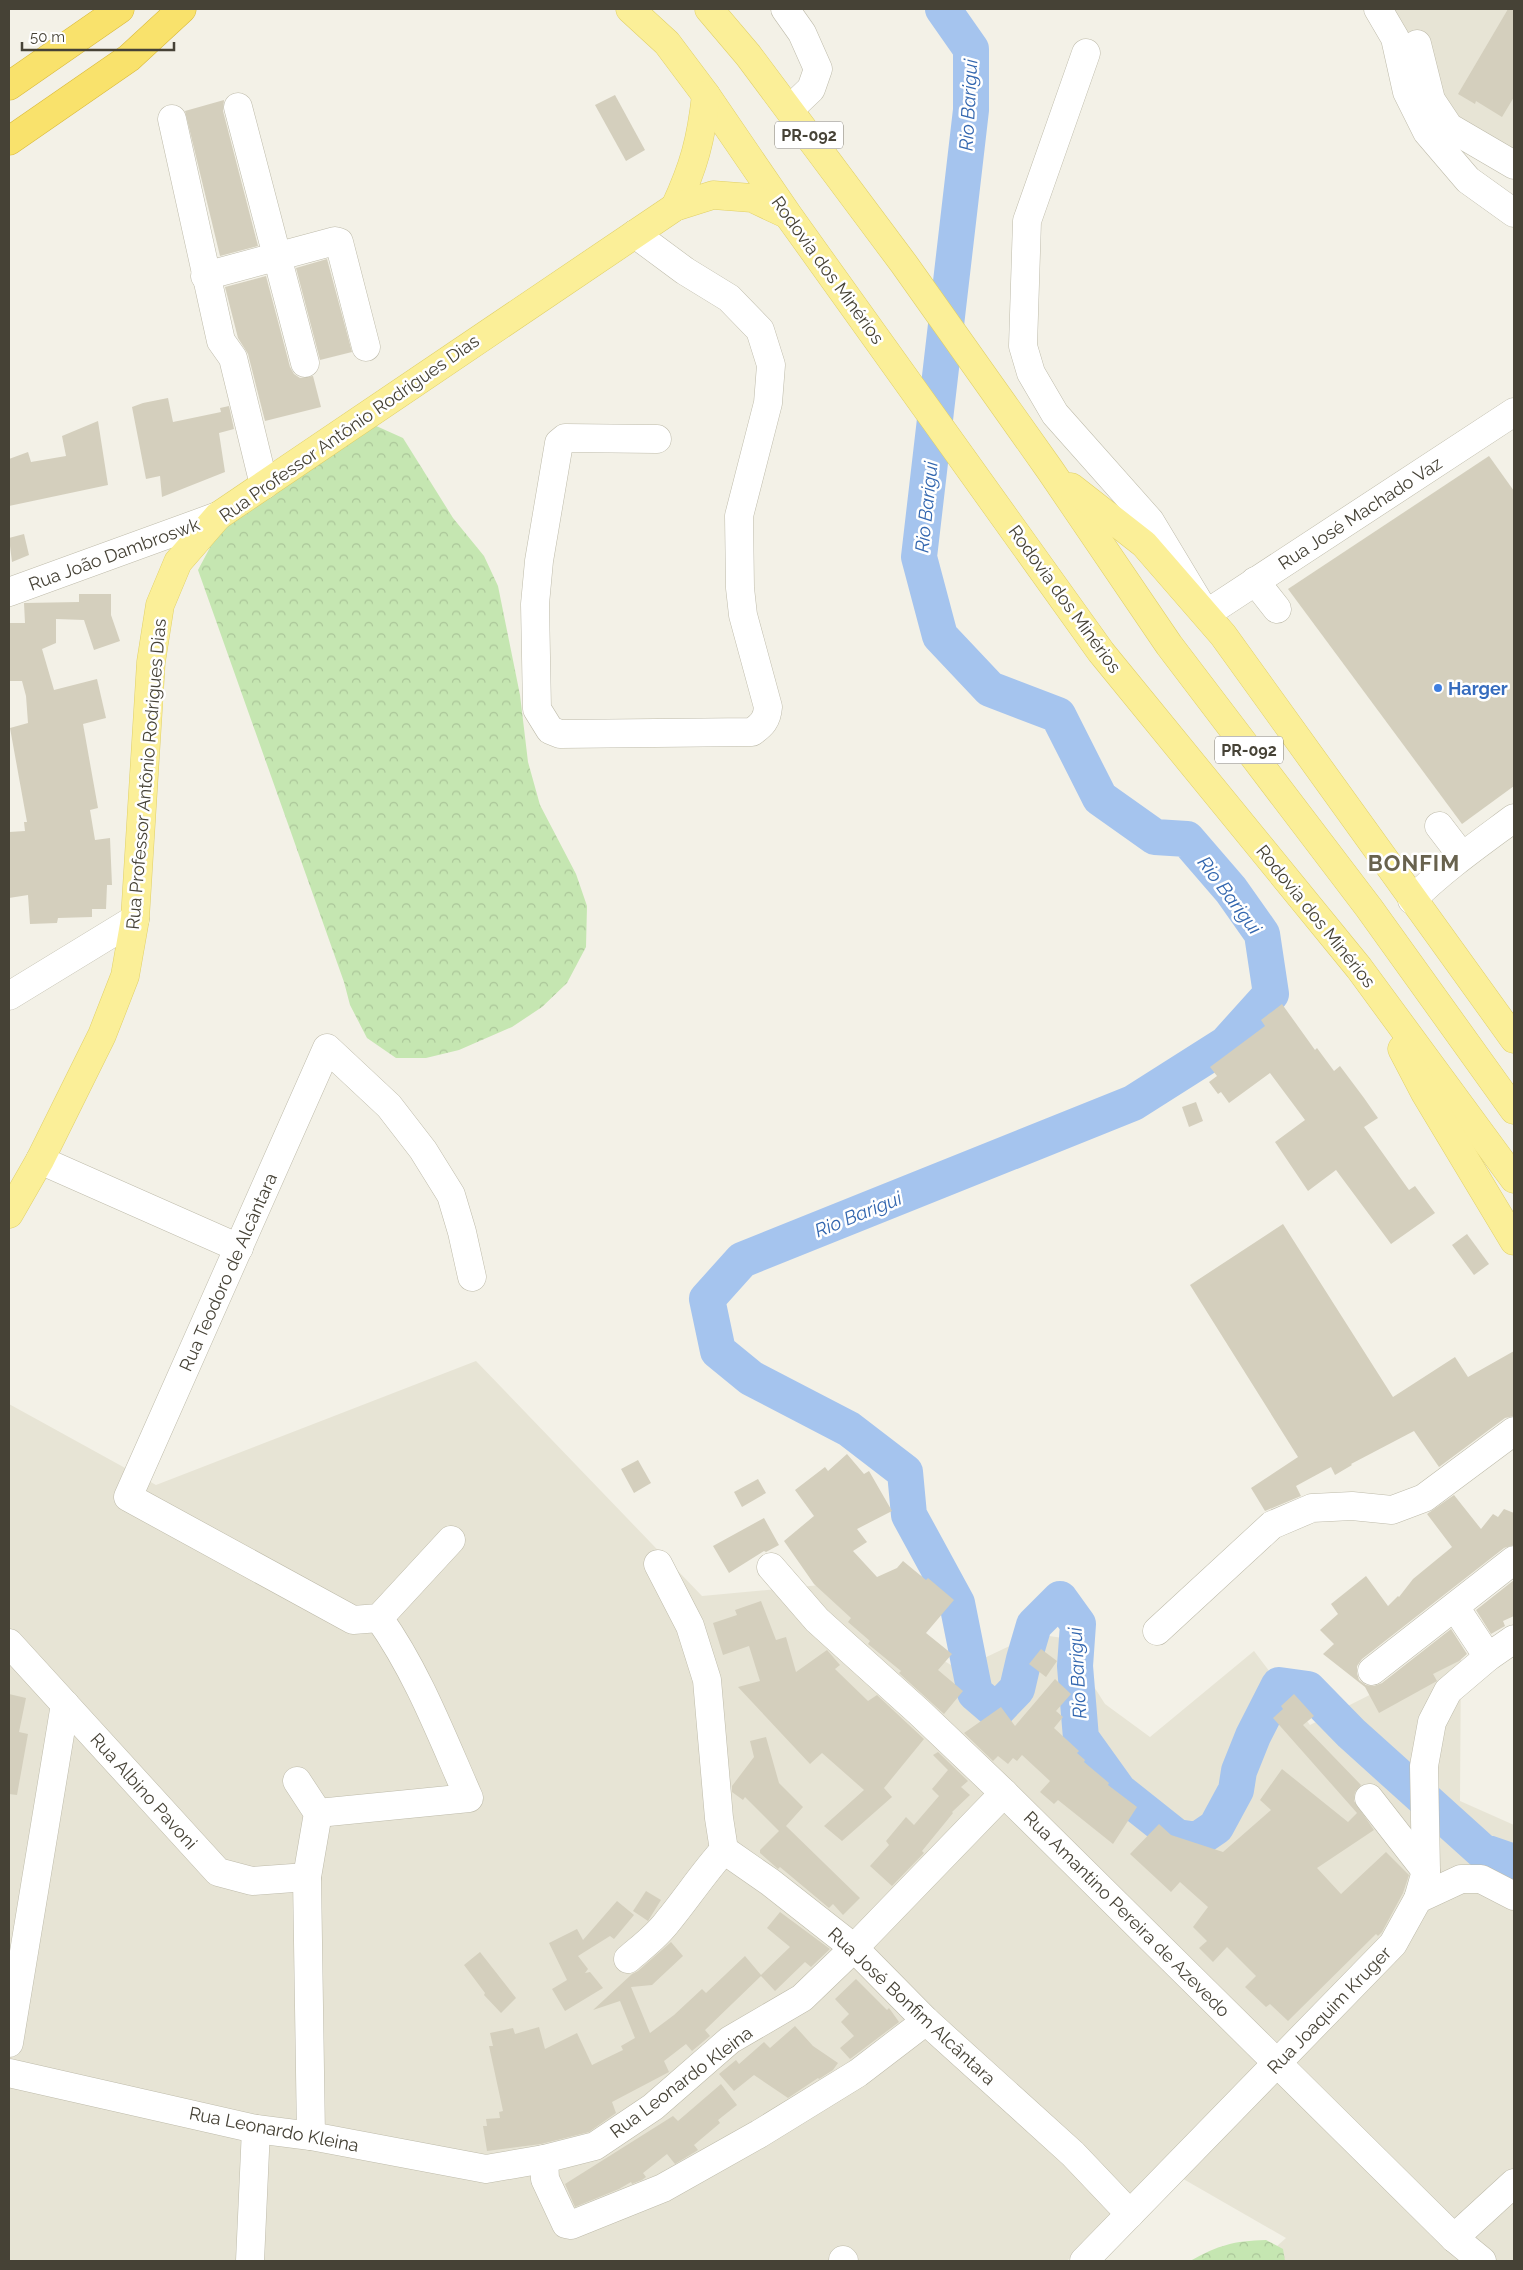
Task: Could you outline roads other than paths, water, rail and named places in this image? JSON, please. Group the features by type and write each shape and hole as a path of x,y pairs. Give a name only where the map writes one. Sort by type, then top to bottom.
{"highway":[{"path":"9,86 120,9"},
{"path":"9,141 129,58 182,9"}],"main road":[{"name":"Rodovia dos Minérios","path":"630,9 667,42 706,95 788,215 1101,652 1359,968 1514,1179"},
{"name":"PR-092","path":"709,9 790,109 904,264 990,384 1024,436 1050,470 1169,645 1369,908 1514,1110"},
{"path":"675,208 692,171 699,143 706,95"},
{"name":"Rua Professor Antônio Rodrigues Dias","path":"9,1214 40,1160 102,1035 125,976 135,919 151,662 160,605 178,562 218,516 675,208 713,195 752,198 788,215"},
{"path":"1050,470 1144,544 1206,614 1514,1039"},
{"path":"1359,968 1425,1092 1514,1241"}],"street":[{"path":"784,9 802,33 818,69 811,89 790,109"},
{"path":"1378,9 1395,38 1407,92 1427,132 1468,180 1514,213"},
{"path":"1418,44 1431,100 1449,127 1514,165"},
{"path":"1086,53 1027,221 1023,346 1031,373 1055,414 1150,521 1206,614"},
{"path":"238,107 305,363"},
{"path":"172,119 205,276 221,341 218,362 255,491"},
{"path":"635,234 685,271 729,298 760,330 771,365 768,403 739,516 740,588 743,614 768,707 767,717 762,725 752,732 560,734 550,730 537,709 535,604 539,561 559,443 565,438 657,439"},
{"path":"205,276 334,241 339,242 366,347"},
{"name":"Rua José Machado Vaz","path":"1206,614 1255,580 1514,412"},
{"name":"Rua João Dambroswk","path":"9,592 218,516"},
{"path":"1255,580 1277,609"},
{"path":"1412,900 1432,880 1514,818"},
{"path":"1439,826 1462,856"},
{"path":"9,996 135,919"},
{"name":"Rua Teodoro de Alcântara","path":"379,1618 353,1620 128,1496 327,1048 389,1106 423,1150 451,1195 472,1277"},
{"path":"40,1160 239,1248"},
{"path":"1157,1631 1272,1525 1312,1508 1352,1506 1392,1510 1424,1498 1514,1431"},
{"path":"318,1813 469,1798 414,1677 398,1646 379,1618 451,1540"},
{"path":"1372,1671 1514,1560"},
{"path":"628,1959 652,1940 668,1922 700,1877 724,1850 719,1818 707,1680 690,1626 658,1564"},
{"name":"Rua Amantino Pereira de Azevedo","path":"771,1568 816,1620 919,1712 1004,1792 1454,2238 1482,2261"},
{"path":"1455,1607 1488,1657"},
{"name":"Rua Joaquim Kruger","path":"1084,2261 1393,1944 1418,1899 1426,1871 1424,1766 1432,1722 1448,1691 1488,1657 1514,1639"},
{"name":"Rua Albino Pavoni","path":"9,1643 218,1872 252,1882 307,1877"},
{"path":"9,2043 64,1704"},
{"path":"297,1781 318,1813 307,1877 311,2136"},
{"name":"Rua Leonardo Kleina","path":"9,2073 256,2129 311,2136 486,2169 544,2159 594,2146 653,2107 730,2040 802,1998 854,1948 1004,1792"},
{"path":"1370,1798 1426,1871"},
{"name":"Rua José Bonfim Alcântara","path":"724,1850 770,1882 854,1948 926,2021 1072,2154 1130,2214"},
{"path":"1418,1899 1461,1879 1481,1879 1514,1896"},
{"path":"544,2159 545,2178 566,2224 571,2225 663,2188 759,2134 858,2072 926,2021"},
{"path":"250,2261 256,2129"},
{"path":"1454,2238 1514,2182"}],"waterway":[{"name":"Rio Barigui","path":"943,9 971,49 971,110 919,557 940,636 990,689 1058,715 1100,798 1155,837 1187,839 1231,890 1262,934 1271,994 1226,1044 1133,1103 742,1260 707,1299 718,1351 751,1378 849,1429 905,1472 909,1515 957,1603 975,1693 996,1711 1017,1689 1034,1625 1060,1599 1078,1624 1075,1666 1081,1738 1119,1791 1177,1837 1197,1840 1216,1827 1236,1790 1239,1771 1253,1736 1279,1685 1308,1689 1351,1733 1482,1851 1514,1862"}],"place":[{"name":"Harger","path":"1438,688"}],"district":[{"name":"BONFIM","path":"1414,863"}]}
